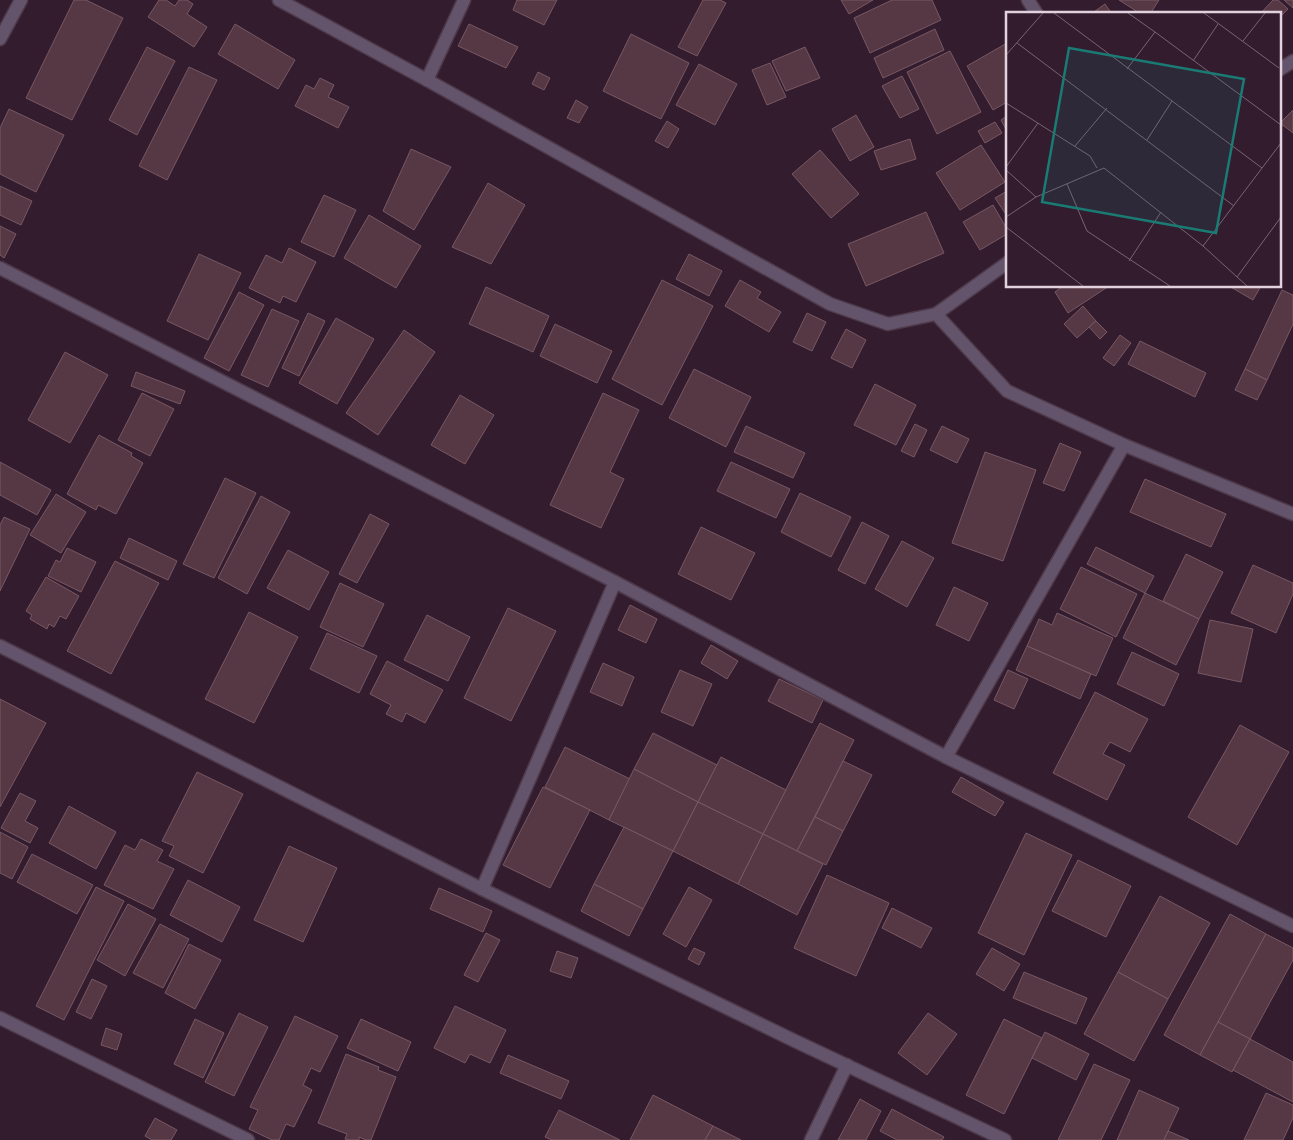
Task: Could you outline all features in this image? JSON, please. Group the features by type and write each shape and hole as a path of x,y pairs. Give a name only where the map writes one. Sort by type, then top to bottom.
{"street":[{"path":"0,39 20,0"},
{"path":"279,0 830,304 888,324 936,314 1006,264"},
{"path":"426,80 464,0"},
{"path":"1028,0 1036,12"},
{"path":"1280,69 1293,61"},
{"path":"0,268 615,582 946,757 1293,926"},
{"path":"936,314 1007,391 1124,445 1293,514"},
{"path":"946,757 1124,445"},
{"path":"482,889 615,582"},
{"path":"0,646 482,889 1005,1140"},
{"path":"0,1018 248,1140"},
{"path":"811,1140 847,1065"}],"building":[{"path":"74,0 86,0 123,18 72,120 26,98"},
{"path":"159,0 166,0 175,6 179,0 187,0 193,4 187,14 207,27 194,47 148,17"},
{"path":"517,0 557,0 544,25 513,10"},
{"path":"703,0 720,0 726,3 697,56 678,47"},
{"path":"841,0 873,0 849,14"},
{"path":"892,0 932,0 941,20 870,53 854,18"},
{"path":"1119,0 1159,0 1151,12 1138,12"},
{"path":"1273,0 1278,0 1288,9 1280,17 1280,12 1262,12"},
{"path":"1284,0 1293,0 1293,8"},
{"path":"1105,4 1111,12 1094,12"},
{"path":"235,24 295,60 278,89 218,54"},
{"path":"469,24 518,47 506,68 458,46"},
{"path":"935,29 944,50 883,78 874,58"},
{"path":"631,34 689,63 661,119 603,91"},
{"path":"1006,44 1006,103 993,110 967,66"},
{"path":"147,47 175,61 137,135 109,120"},
{"path":"805,47 820,78 786,91 772,61"},
{"path":"950,51 981,112 937,134 907,72"},
{"path":"770,63 786,97 767,105 752,70"},
{"path":"699,64 737,84 715,125 676,105"},
{"path":"189,67 217,80 167,180 139,166"},
{"path":"538,72 550,78 544,90 532,84"},
{"path":"902,76 919,109 900,118 882,86"},
{"path":"320,78 334,85 328,97 349,107 338,128 295,106 306,85 314,89"},
{"path":"576,100 588,107 579,123 567,118"},
{"path":"9,109 64,135 36,192 0,174 0,128"},
{"path":"1293,110 1293,133 1280,123"},
{"path":"856,115 874,147 850,161 832,129"},
{"path":"1006,117 1006,129 1001,120"},
{"path":"667,121 679,129 668,148 655,141"},
{"path":"995,122 1002,133 985,143 978,131"},
{"path":"910,139 916,159 881,170 874,151"},
{"path":"981,145 1005,182 960,210 936,173"},
{"path":"411,149 451,167 414,230 383,211"},
{"path":"820,150 859,194 831,218 792,174"},
{"path":"488,183 525,205 491,264 452,247"},
{"path":"0,186 32,201 21,225 0,215"},
{"path":"1006,192 1006,212 1005,213 995,198"},
{"path":"324,195 356,210 334,257 301,242"},
{"path":"993,205 1006,227 1006,235 980,250 963,222"},
{"path":"926,212 944,253 866,286 848,244"},
{"path":"369,215 421,246 396,288 344,258"},
{"path":"0,226 16,234 4,258 0,255"},
{"path":"289,248 316,262 296,302 283,296 280,303 249,288 266,255 282,263"},
{"path":"199,254 241,273 208,340 167,321"},
{"path":"689,254 722,271 709,296 676,279"},
{"path":"662,280 713,306 662,405 612,379"},
{"path":"740,280 761,292 757,298 781,312 769,332 725,306"},
{"path":"486,287 549,316 533,352 469,324"},
{"path":"1060,288 1106,288 1068,313 1055,292"},
{"path":"1232,288 1260,288 1253,300"},
{"path":"1282,290 1293,295 1293,324 1267,380 1245,369"},
{"path":"239,292 264,305 229,371 204,358"},
{"path":"1083,306 1096,321 1077,338 1064,324"},
{"path":"272,309 299,321 268,387 241,375"},
{"path":"308,313 325,321 299,376 282,368"},
{"path":"807,313 826,322 812,351 793,342"},
{"path":"336,318 374,339 337,404 299,383"},
{"path":"1096,321 1107,332 1100,339 1089,327"},
{"path":"555,324 612,351 597,383 540,356"},
{"path":"846,329 866,340 852,368 831,358"},
{"path":"404,330 435,352 378,435 346,413"},
{"path":"1120,335 1131,343 1114,366 1103,358"},
{"path":"1140,341 1206,373 1195,397 1128,364"},
{"path":"65,352 108,375 70,443 28,420"},
{"path":"694,369 751,397 726,447 669,418"},
{"path":"1245,369 1267,380 1257,400 1235,390"},
{"path":"136,372 185,391 180,404 131,386"},
{"path":"875,384 916,405 896,445 854,425"},
{"path":"142,393 174,409 150,456 118,440"},
{"path":"603,393 639,410 610,472 624,479 601,528 550,505"},
{"path":"460,395 494,415 465,464 431,445"},
{"path":"915,424 927,430 914,457 901,451"},
{"path":"746,426 805,453 793,478 734,452"},
{"path":"942,426 969,439 957,463 930,450"},
{"path":"99,435 132,453 131,456 143,463 116,514 98,505 96,510 67,494"},
{"path":"1060,443 1081,452 1064,491 1043,483"},
{"path":"985,452 1036,470 1003,561 952,543"},
{"path":"0,462 51,490 37,515 0,495"},
{"path":"731,462 790,489 776,518 717,491"},
{"path":"225,478 256,493 214,578 183,564"},
{"path":"1145,479 1226,514 1211,547 1130,512"},
{"path":"800,493 851,517 831,557 781,532"},
{"path":"56,494 86,512 61,553 30,535"},
{"path":"261,496 290,512 247,594 218,578"},
{"path":"370,514 389,524 357,583 339,574"},
{"path":"4,517 30,529 0,591 0,525"},
{"path":"862,522 889,536 865,584 838,570"},
{"path":"701,527 755,553 731,600 678,574"},
{"path":"129,538 177,561 168,580 120,558"},
{"path":"902,541 934,558 907,607 875,589"},
{"path":"1096,547 1154,576 1145,593 1087,564"},
{"path":"67,548 96,562 81,592 48,576 56,560 60,562"},
{"path":"288,550 329,572 309,610 267,588"},
{"path":"1186,554 1223,572 1199,619 1163,601"},
{"path":"115,561 159,583 111,674 67,651"},
{"path":"1253,565 1293,583 1293,594 1276,633 1231,613"},
{"path":"1081,567 1137,594 1116,637 1060,609"},
{"path":"46,577 79,596 66,619 60,616 54,627 49,624 47,629 30,619 32,615 26,611"},
{"path":"340,583 384,604 363,647 320,627"},
{"path":"954,587 988,603 969,641 936,625"},
{"path":"1145,593 1199,619 1176,665 1123,638"},
{"path":"630,605 657,619 646,643 618,630"},
{"path":"508,608 556,631 511,721 464,698"},
{"path":"249,612 298,637 254,723 205,699"},
{"path":"1057,613 1113,638 1096,676 1027,646 1039,619 1052,625"},
{"path":"427,615 470,637 448,681 404,660"},
{"path":"1210,620 1253,629 1241,682 1198,673"},
{"path":"327,633 377,656 359,693 310,669"},
{"path":"711,645 738,661 727,679 701,663"},
{"path":"1027,646 1091,674 1080,699 1016,670"},
{"path":"1132,652 1179,674 1164,706 1117,684"},
{"path":"387,661 443,690 425,723 406,713 402,722 386,714 391,705 370,694"},
{"path":"603,663 634,677 622,706 590,692"},
{"path":"680,670 712,684 693,726 661,712"},
{"path":"1008,670 1028,679 1014,709 994,700"},
{"path":"779,679 823,700 812,723 768,701"},
{"path":"1095,692 1148,719 1130,752 1110,742 1103,754 1125,765 1107,800 1053,773"},
{"path":"0,699 46,723 0,807"},
{"path":"820,723 854,740 797,851 763,834"},
{"path":"1240,725 1289,752 1237,845 1188,817"},
{"path":"653,733 717,765 698,802 634,769"},
{"path":"565,747 630,779 609,820 545,787"},
{"path":"721,757 786,790 763,834 698,802"},
{"path":"843,761 872,775 843,831 815,817"},
{"path":"634,769 698,802 673,851 609,820"},
{"path":"197,772 243,794 203,873 169,856 174,846 162,841"},
{"path":"961,777 1004,802 995,816 952,792"},
{"path":"543,787 590,810 550,888 503,865"},
{"path":"20,793 36,801 25,821 38,828 30,843 1,828"},
{"path":"698,802 763,834 738,884 673,851"},
{"path":"69,806 116,832 96,869 49,843"},
{"path":"815,817 843,831 826,865 797,851"},
{"path":"624,827 673,851 643,909 594,884"},
{"path":"0,832 28,847 12,879 0,873"},
{"path":"1026,833 1072,855 1024,955 978,933"},
{"path":"763,834 823,864 797,915 738,884"},
{"path":"141,839 163,850 157,861 174,869 153,909 104,885 125,845 135,850"},
{"path":"289,846 337,868 303,942 254,920"},
{"path":"32,854 93,885 77,914 17,882"},
{"path":"1078,860 1131,886 1106,937 1052,911"},
{"path":"827,875 889,903 856,976 794,948"},
{"path":"188,880 240,907 222,942 170,915"},
{"path":"594,884 643,909 629,936 581,911"},
{"path":"96,887 124,901 64,1020 36,1006"},
{"path":"689,887 712,900 686,947 663,934"},
{"path":"439,888 492,911 483,932 430,909"},
{"path":"1160,896 1210,923 1168,999 1118,972"},
{"path":"128,904 156,919 125,976 97,960"},
{"path":"892,908 932,928 921,948 882,928"},
{"path":"1230,914 1266,934 1200,1055 1164,1035"},
{"path":"160,924 189,939 163,988 133,973"},
{"path":"486,933 500,940 478,982 464,975"},
{"path":"1266,934 1293,948 1293,960 1250,1039 1218,1022"},
{"path":"189,944 221,960 195,1009 165,993"},
{"path":"694,948 705,953 699,965 688,959"},
{"path":"992,948 1020,964 1004,991 976,974"},
{"path":"557,951 578,958 571,978 550,971"},
{"path":"1024,972 1087,998 1076,1024 1013,998"},
{"path":"1118,972 1168,999 1134,1061 1084,1034"},
{"path":"92,979 107,986 91,1019 76,1012"},
{"path":"455,1006 506,1030 490,1063 470,1054 465,1063 434,1048"},
{"path":"239,1013 268,1027 234,1096 205,1082"},
{"path":"928,1013 957,1034 927,1075 898,1053"},
{"path":"295,1016 338,1036 320,1072 311,1068 303,1085 312,1090 294,1127 286,1124 279,1140 272,1140 249,1129 258,1110 250,1107"},
{"path":"195,1019 224,1033 203,1078 174,1064"},
{"path":"361,1019 411,1042 398,1071 347,1048"},
{"path":"1004,1019 1042,1038 1004,1114 966,1095"},
{"path":"1218,1022 1250,1039 1232,1072 1200,1055"},
{"path":"106,1028 122,1034 117,1050 101,1045"},
{"path":"1045,1032 1089,1054 1076,1080 1032,1058"},
{"path":"1250,1039 1293,1062 1293,1102 1233,1070"},
{"path":"346,1054 379,1067 378,1070 396,1077 371,1140 359,1137 359,1140 348,1140 345,1139 347,1134 318,1123"},
{"path":"508,1055 569,1081 561,1099 500,1073"},
{"path":"1094,1064 1130,1080 1101,1140 1058,1140"},
{"path":"1139,1090 1179,1108 1164,1140 1117,1140"},
{"path":"1266,1093 1293,1105 1293,1118 1283,1140 1244,1140"},
{"path":"653,1095 713,1126 705,1140 630,1140"},
{"path":"860,1099 881,1111 866,1140 838,1140"},
{"path":"892,1109 944,1137 942,1140 897,1140 880,1131"},
{"path":"559,1110 620,1140 552,1140 545,1137"},
{"path":"155,1118 177,1130 171,1140 152,1140 145,1136"},
{"path":"713,1126 741,1140 705,1140"},
{"path":"1168,1131 1189,1140 1164,1140"}]}
